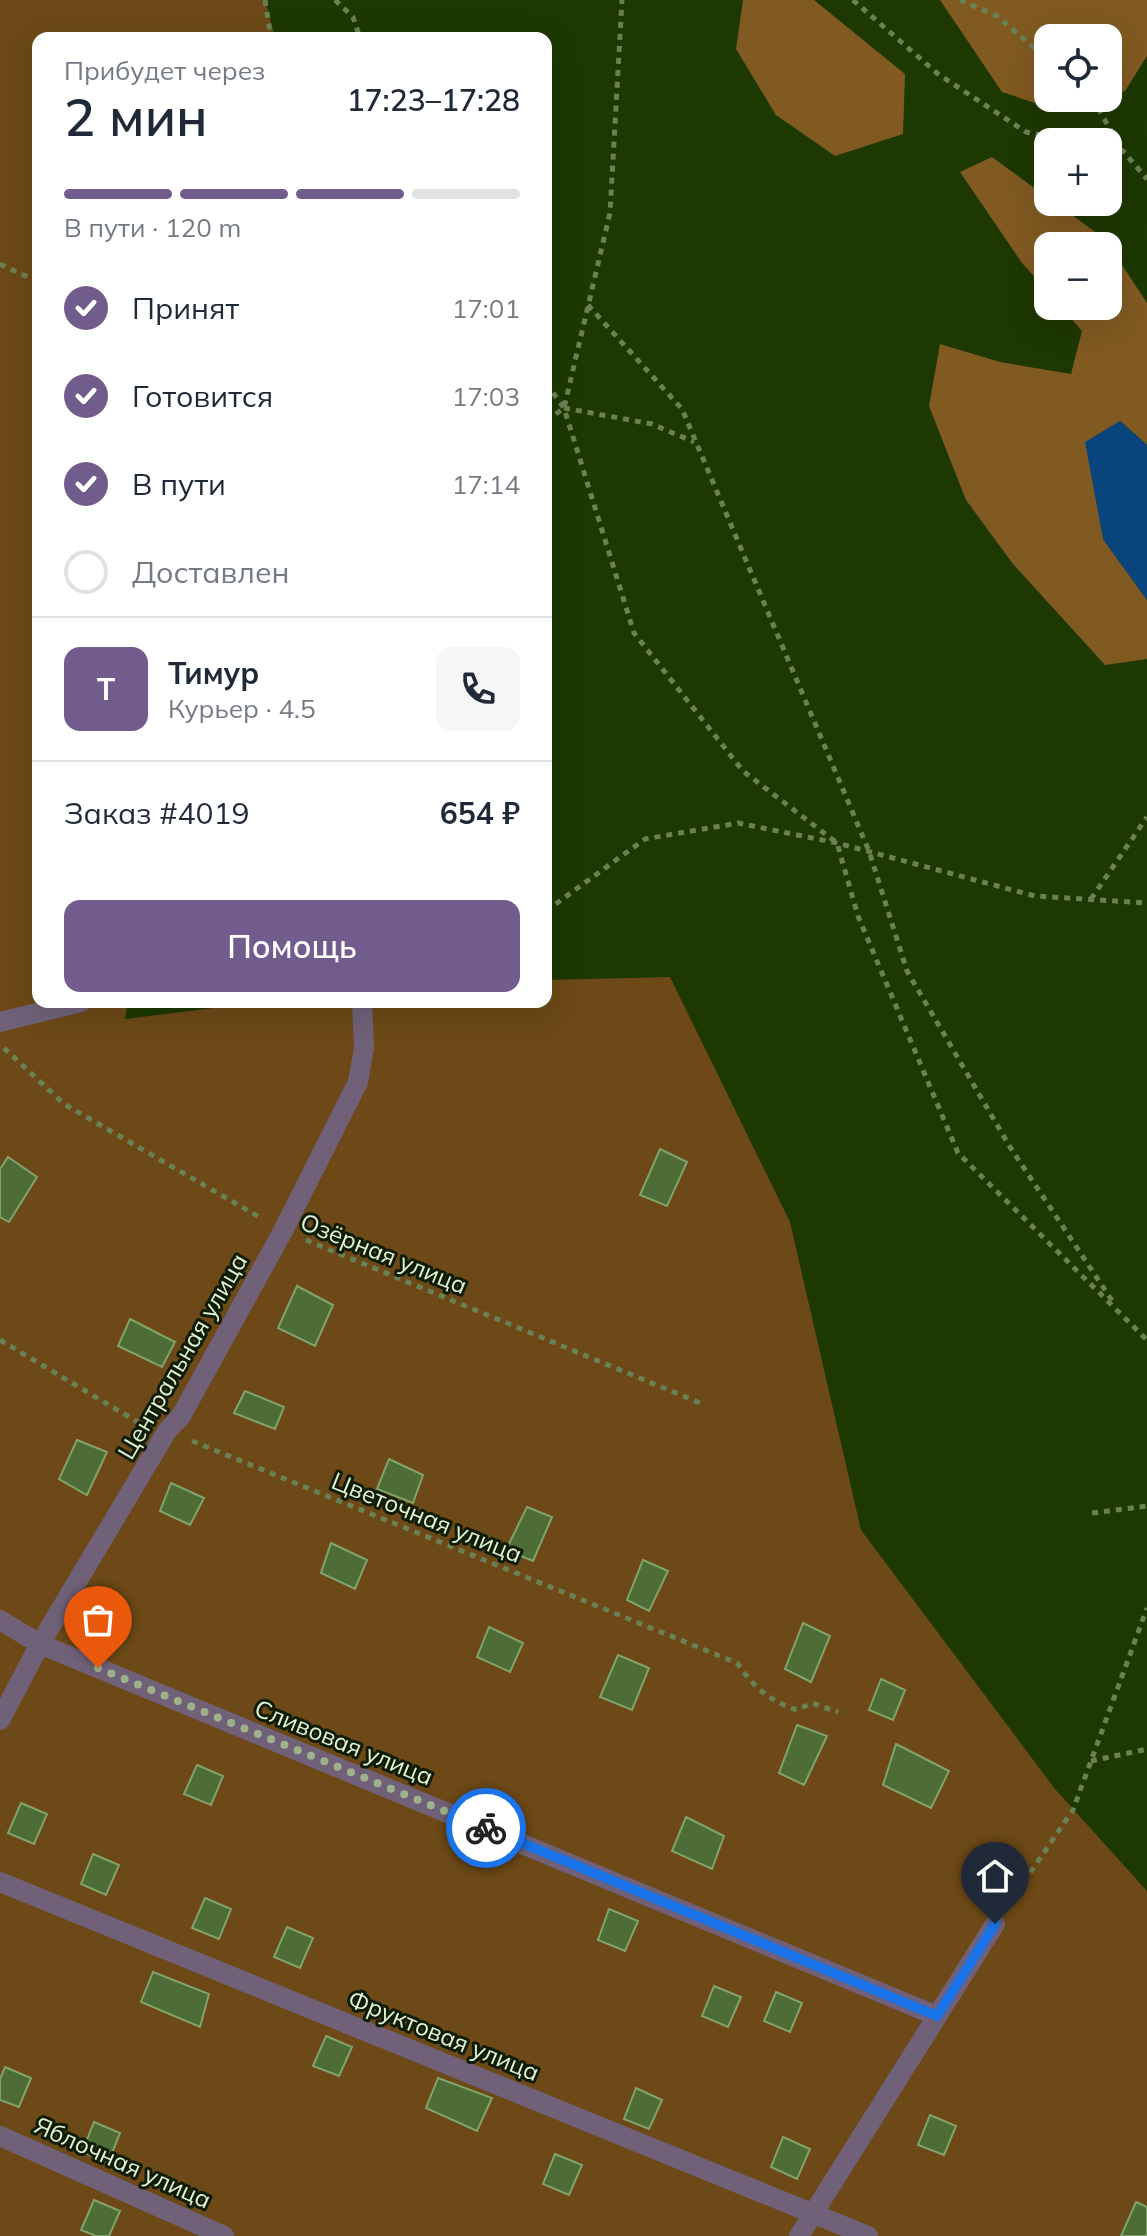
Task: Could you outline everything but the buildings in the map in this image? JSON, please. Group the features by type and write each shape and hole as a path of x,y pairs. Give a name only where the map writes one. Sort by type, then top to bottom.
{"street":[{"path":"0,1022 57,1008"},
{"name":"Центральная улица","path":"0,1720 40,1644 167,1431 181,1416 283,1231 358,1082 364,1048 362,1008"},
{"name":"Сливовая улица","path":"0,1620 40,1644 937,2016"},
{"name":"Фруктовая улица","path":"0,1882 868,2236"},
{"path":"799,2236 995,1924"},
{"name":"Яблочная улица","path":"0,2136 224,2236"}],"path":[{"path":"265,0 270,32"},
{"path":"335,0 353,17 358,32"},
{"path":"552,417 564,408 610,213 622,0"},
{"path":"853,0 938,74 1026,132 1034,134"},
{"path":"960,0 997,16 1034,48"},
{"path":"1100,112 1123,151 1147,179"},
{"path":"0,264 32,279"},
{"path":"588,305 682,409 869,851 907,971 1010,1147 1120,1313"},
{"path":"552,391 564,408 634,633 743,771 837,843 858,916 958,1153 1147,1340"},
{"path":"564,408 652,424 695,442"},
{"path":"1091,900 1147,817"},
{"path":"552,907 645,839 738,823 837,843 1035,896 1147,903"},
{"name":"Озёрная улица","path":"0,1044 64,1104 283,1231 705,1405"},
{"name":"Цветочная улица","path":"0,1340 146,1427 167,1431 737,1663 763,1696 784,1706 797,1710 812,1703 838,1712"},
{"path":"1092,1513 1147,1506"},
{"path":"995,1924 1073,1810 1147,1608"},
{"path":"1091,1761 1147,1749"}],"shaded area":[{"path":"0,0 265,0 273,32 32,32 32,1008 127,1008 125,1019 214,1008 552,1008 552,980 670,977 790,1222 861,1530 1055,1789 1147,1891 1147,2236 0,2236"},
{"path":"743,0 814,0 905,74 903,134 835,156 776,115 736,49"},
{"path":"940,0 1147,0 1147,56 1125,91 1122,92 1122,24 1034,24 1034,103 1002,92"},
{"path":"992,157 1034,188 1034,216 1073,216 1095,232 1034,232 1034,276 960,172"},
{"path":"1122,265 1147,303 1147,445 1120,421 1103,539 1147,600 1147,659 1105,665 1013,564 966,500 929,406 940,344 1000,362 1071,374 1082,331 1072,320 1122,320"}],"water":[{"path":"1120,421 1147,445 1147,600 1103,539 1085,442"}],"way so far":[{"path":"98,1668 486,1828"}],"route":[{"path":"486,1828 937,2016 995,1924"}]}
